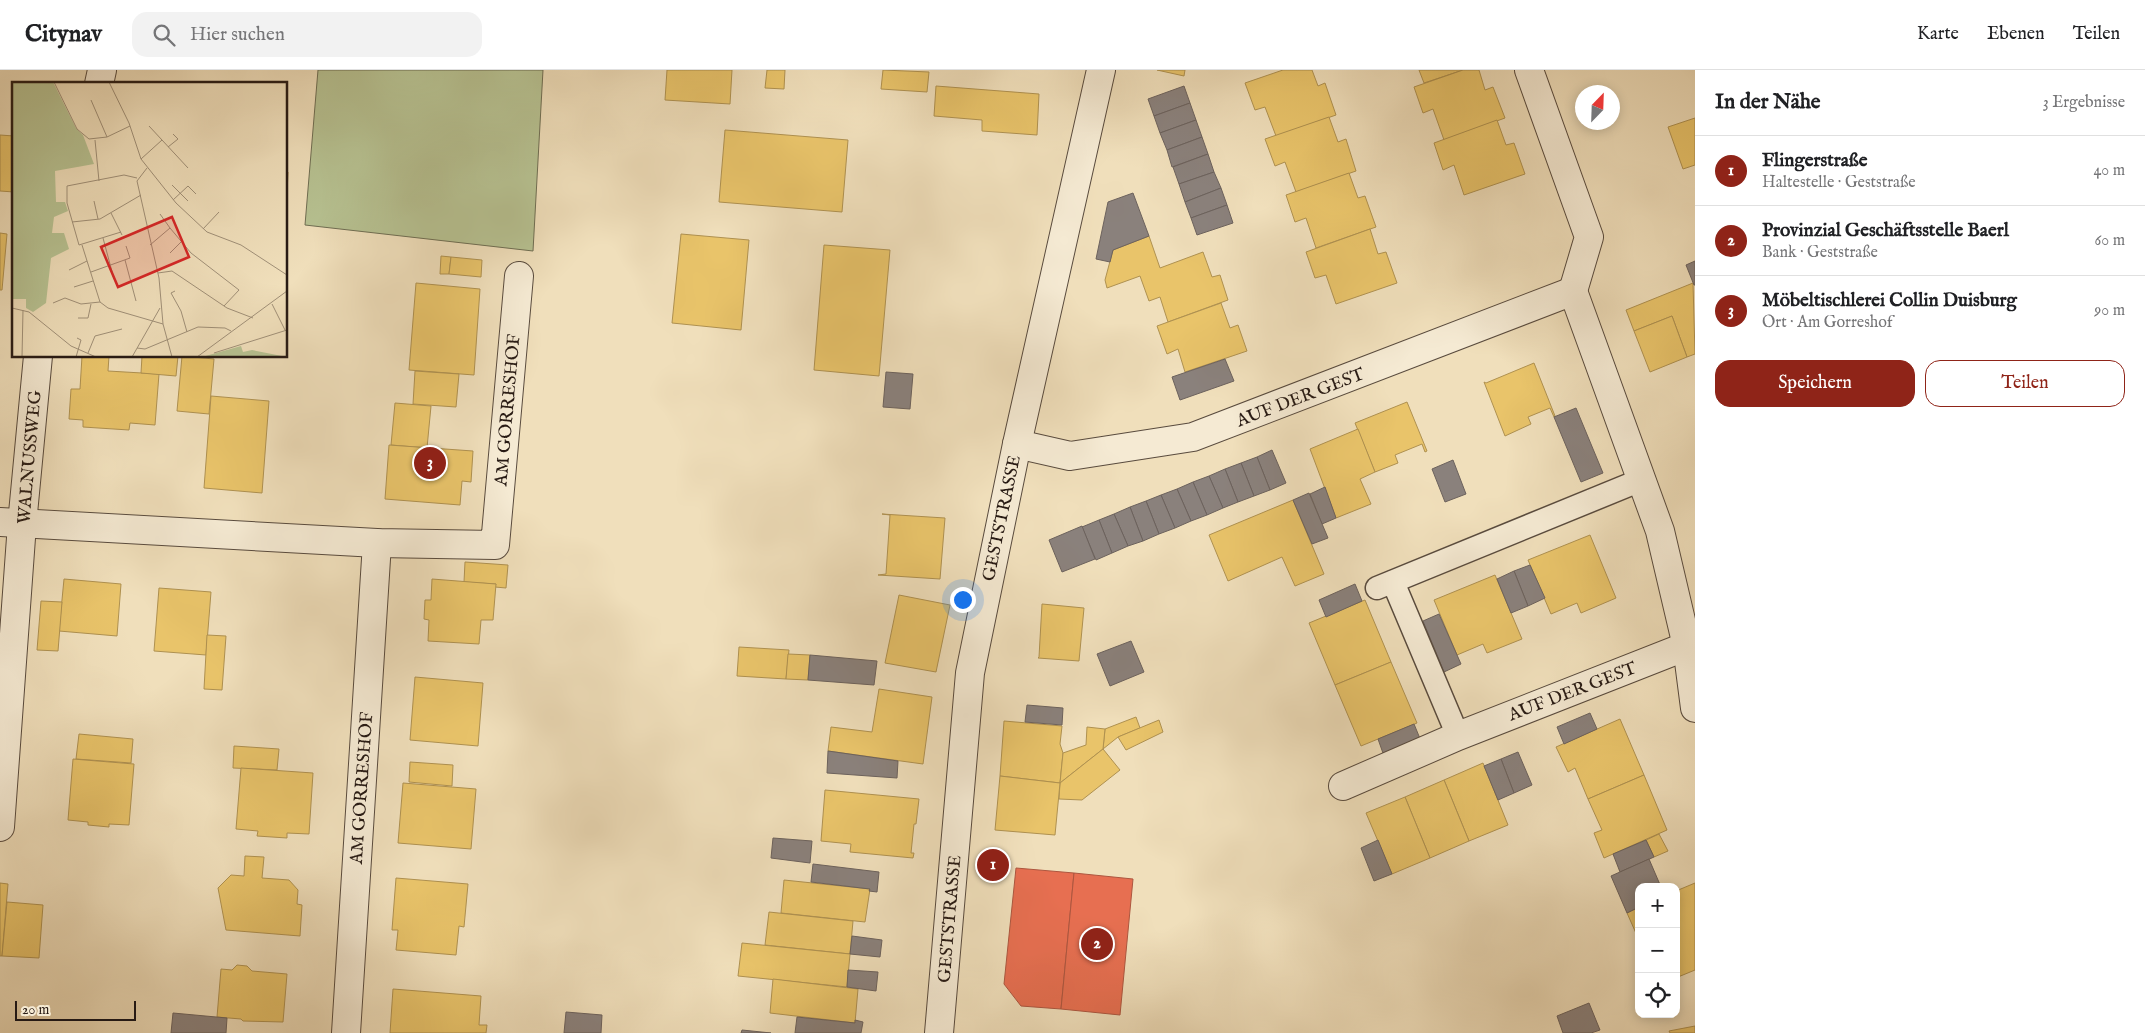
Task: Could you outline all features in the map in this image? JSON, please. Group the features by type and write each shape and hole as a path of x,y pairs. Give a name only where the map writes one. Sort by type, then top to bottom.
{"street":[{"name":"GESTSTRASSE","path":"939,1033 970,672 1017,444 1101,70"},
{"path":"1529,70 1589,237 1573,290 1660,531 1687,646 1695,708"},
{"name":"AM GORRESHOF","path":"11,523 377,543 495,545 520,276"},
{"name":"AUF DER GEST","path":"1017,444 1070,456 1193,437 1573,290"},
{"name":"WALNUSSWEG","path":"0,826 11,523 38,358"},
{"name":"AM GORRESHOF","path":"346,1033 377,543"},
{"name":"AUF DER GEST","path":"1343,786 1458,736 1687,646"}],"lane":[{"path":"1458,736 1385,585 1641,480"}],"green space":[{"path":"318,70 543,70 533,251 305,225"}],"building: Wohnen":[{"path":"667,70 732,70 730,104 665,100"},
{"path":"767,70 785,70 784,89 765,88"},
{"path":"883,70 929,72 927,92 881,89"},
{"path":"1157,70 1185,70 1184,76"},
{"path":"1283,70 1312,70 1318,86 1325,83 1336,115 1276,136 1265,107 1255,110 1245,83"},
{"path":"1419,70 1463,70 1424,83"},
{"path":"1463,70 1479,70 1485,90 1493,87 1505,118 1444,140 1433,109 1423,113 1414,87"},
{"path":"936,86 1039,94 1037,135 982,131 982,120 934,116"},
{"path":"1329,117 1338,142 1346,139 1356,171 1296,192 1285,162 1275,166 1265,139"},
{"path":"1695,118 1695,165 1683,169 1668,127"},
{"path":"1497,120 1506,145 1514,143 1525,174 1464,195 1454,165 1443,170 1434,143"},
{"path":"725,130 848,140 842,212 719,202"},
{"path":"0,135 12,136 12,192 0,191"},
{"path":"1349,173 1358,198 1365,196 1376,227 1316,248 1306,218 1295,222 1286,195"},
{"path":"1370,229 1378,254 1386,252 1397,283 1336,304 1326,275 1315,278 1306,252"},
{"path":"0,233 7,234 2,290 0,290"},
{"path":"681,234 749,240 741,330 672,323"},
{"path":"1149,236 1160,268 1203,252 1212,277 1220,275 1228,300 1168,322 1160,297 1149,301 1140,276 1107,288 1105,280 1113,250"},
{"path":"824,245 890,250 879,376 814,370"},
{"path":"441,256 451,257 449,274 440,274"},
{"path":"451,257 482,260 481,277 449,274"},
{"path":"416,283 480,289 474,375 409,370"},
{"path":"1693,283 1695,354 1687,357 1672,316 1634,331 1626,310"},
{"path":"1221,303 1230,328 1238,325 1247,351 1185,372 1178,349 1167,354 1157,326"},
{"path":"1672,316 1687,357 1650,372 1634,331"},
{"path":"82,358 109,358 108,371 159,374 155,425 130,423 129,430 83,427 83,420 69,419 71,389 80,389"},
{"path":"142,358 178,358 176,376 141,373"},
{"path":"182,358 214,359 209,414 177,411"},
{"path":"1534,363 1555,416 1550,408 1528,417 1531,424 1505,436 1484,382 1486,383"},
{"path":"415,371 459,374 456,407 413,404"},
{"path":"211,396 269,401 262,493 204,488"},
{"path":"1407,402 1427,451 1425,452 1422,444 1395,455 1398,463 1375,472 1355,423"},
{"path":"395,403 431,406 427,448 391,445"},
{"path":"1358,429 1375,472 1360,479 1371,504 1336,518 1310,449"},
{"path":"389,445 473,451 471,482 462,481 460,505 385,499"},
{"path":"1293,500 1324,574 1295,586 1282,557 1228,581 1209,535"},
{"path":"882,514 945,518 940,579 878,575 886,574 890,515"},
{"path":"1590,535 1616,598 1581,613 1577,603 1551,614 1528,560"},
{"path":"465,562 508,565 506,588 495,587 496,584 464,582"},
{"path":"1495,575 1522,639 1487,653 1483,644 1457,655 1434,600"},
{"path":"64,579 121,584 117,636 59,631"},
{"path":"432,579 496,584 493,620 481,620 479,644 428,641 429,620 424,619 425,600 431,600"},
{"path":"159,588 211,592 206,655 154,651"},
{"path":"899,595 950,605 936,672 885,663"},
{"path":"1365,600 1391,662 1335,685 1309,623"},
{"path":"41,601 62,602 58,651 37,650"},
{"path":"1042,604 1084,608 1079,661 1038,658"},
{"path":"207,635 226,636 222,690 204,689"},
{"path":"739,647 789,650 786,679 737,676"},
{"path":"788,654 810,655 808,680 786,679"},
{"path":"1391,662 1417,723 1361,746 1335,685"},
{"path":"415,677 483,683 478,746 410,740"},
{"path":"879,689 932,697 923,764 828,751 831,727 872,732"},
{"path":"1136,717 1140,728 1118,737 1103,749 1105,729"},
{"path":"1620,719 1644,775 1588,799 1575,768 1568,772 1556,747"},
{"path":"1159,720 1163,732 1126,750 1118,737"},
{"path":"1004,721 1062,726 1060,744 1063,753 1060,783 1000,776"},
{"path":"1087,727 1105,729 1103,749 1060,783 1063,753 1086,745"},
{"path":"79,734 133,739 131,763 76,759"},
{"path":"234,746 279,749 277,770 233,768"},
{"path":"1103,749 1120,770 1082,800 1059,799 1060,783"},
{"path":"73,759 134,764 129,825 109,824 109,827 88,825 88,822 68,820"},
{"path":"410,762 453,765 452,786 409,782"},
{"path":"1483,763 1508,825 1469,841 1444,780"},
{"path":"241,768 313,773 309,834 287,833 287,838 257,836 258,831 236,829"},
{"path":"1644,775 1667,830 1604,858 1594,833 1602,830 1588,799"},
{"path":"1000,776 1060,783 1055,835 995,830"},
{"path":"1444,780 1469,841 1430,858 1405,797"},
{"path":"403,783 476,789 471,849 398,843"},
{"path":"825,790 919,799 911,853 914,853 913,858 850,852 851,844 821,841"},
{"path":"1405,797 1430,858 1392,874 1366,813"},
{"path":"1659,834 1668,851 1654,857 1646,840"},
{"path":"245,856 264,857 262,878 289,880 298,890 297,904 302,905 300,936 226,930 218,888 231,875 244,876"},
{"path":"396,878 468,884 464,927 459,926 456,955 396,950 398,930 392,930"},
{"path":"784,880 870,889 865,922 781,913"},
{"path":"0,883 8,884 2,956 0,956"},
{"path":"1695,883 1695,970 1680,976 1680,928 1680,889"},
{"path":"7,902 43,905 39,958 2,956"},
{"path":"1635,909 1635,931 1627,913"},
{"path":"769,912 853,921 850,954 765,945"},
{"path":"742,943 850,954 847,987 738,976"},
{"path":"237,965 247,966 252,971 287,974 283,1022 243,1021 241,1019 217,1017 221,969 232,970"},
{"path":"773,979 858,989 855,1023 770,1013"},
{"path":"393,989 481,996 479,1025 487,1025 486,1033 390,1033"},
{"path":"1695,1026 1695,1033 1670,1033 1669,1031"}],"building: Handel":[{"path":"1016,868 1074,873 1061,1009 1021,1006 1004,984"},
{"path":"1074,873 1133,879 1120,1015 1061,1009"}],"building: Industrie":[{"path":"1184,86 1190,103 1154,116 1148,99"},
{"path":"1190,103 1196,120 1160,133 1154,116"},
{"path":"1196,120 1202,137 1167,150 1160,133"},
{"path":"1202,137 1208,154 1172,167 1167,150"},
{"path":"1208,154 1214,172 1179,184 1173,167"},
{"path":"1214,172 1221,188 1185,202 1179,184"},
{"path":"1221,188 1227,205 1191,218 1185,202"},
{"path":"1133,193 1149,236 1113,250 1110,262 1096,259 1108,202"},
{"path":"1227,205 1233,223 1197,235 1191,218"},
{"path":"1695,261 1695,285 1694,285 1686,265"},
{"path":"1225,359 1234,381 1180,400 1172,377"},
{"path":"886,372 913,374 910,409 883,407"},
{"path":"1576,408 1603,473 1581,482 1554,417"},
{"path":"1272,450 1286,483 1270,490 1257,457"},
{"path":"1257,457 1270,490 1254,496 1241,463"},
{"path":"1453,460 1466,494 1445,502 1432,469"},
{"path":"1241,463 1254,496 1238,502 1225,469"},
{"path":"1225,469 1238,502 1223,508 1209,476"},
{"path":"1209,476 1223,508 1207,515 1193,482"},
{"path":"1193,482 1207,515 1191,521 1177,489"},
{"path":"1325,487 1336,518 1322,524 1310,494"},
{"path":"1177,489 1191,521 1175,528 1161,495"},
{"path":"1309,493 1328,538 1312,544 1293,500"},
{"path":"1161,495 1175,528 1159,534 1146,501"},
{"path":"1146,501 1159,534 1143,541 1130,507"},
{"path":"1130,507 1143,541 1128,546 1114,514"},
{"path":"1114,514 1128,546 1112,553 1099,520"},
{"path":"1099,520 1112,553 1096,560 1082,527"},
{"path":"1082,526 1095,559 1062,572 1049,540"},
{"path":"1530,565 1545,598 1528,606 1514,571"},
{"path":"1514,571 1528,606 1511,613 1497,579"},
{"path":"1355,584 1362,601 1326,617 1319,600"},
{"path":"1439,614 1461,664 1444,672 1423,621"},
{"path":"1131,641 1144,672 1110,686 1097,654"},
{"path":"810,655 877,661 874,685 808,680"},
{"path":"1027,705 1063,708 1062,725 1025,722"},
{"path":"1590,713 1597,729 1564,744 1557,727"},
{"path":"1414,724 1421,741 1384,756 1378,739"},
{"path":"828,751 898,761 897,778 827,773"},
{"path":"1518,752 1532,785 1514,793 1501,759"},
{"path":"1501,759 1514,793 1498,800 1484,766"},
{"path":"773,838 812,841 810,863 771,858"},
{"path":"1378,840 1392,874 1374,881 1361,848"},
{"path":"1646,840 1654,857 1620,872 1613,854"},
{"path":"1649,859 1659,883 1635,883 1635,909 1627,913 1611,876"},
{"path":"813,864 879,872 877,892 869,891 870,889 811,882"},
{"path":"852,936 882,940 880,957 850,954"},
{"path":"848,970 878,972 876,991 847,987"},
{"path":"1589,1003 1600,1030 1591,1033 1563,1033 1557,1016"},
{"path":"566,1012 602,1015 601,1033 564,1033"},
{"path":"173,1013 227,1018 226,1033 171,1033"},
{"path":"797,1017 855,1023 855,1020 863,1022 861,1033 795,1033"},
{"path":"742,1030 771,1033 741,1033"}],"place":[{"name":"Möbeltischlerei Collin Duisburg","path":"430,463"},
{"name":"Flingerstraße","path":"993,865"},
{"name":"Provinzial Geschäftsstelle Baerl","path":"1097,944"}]}
